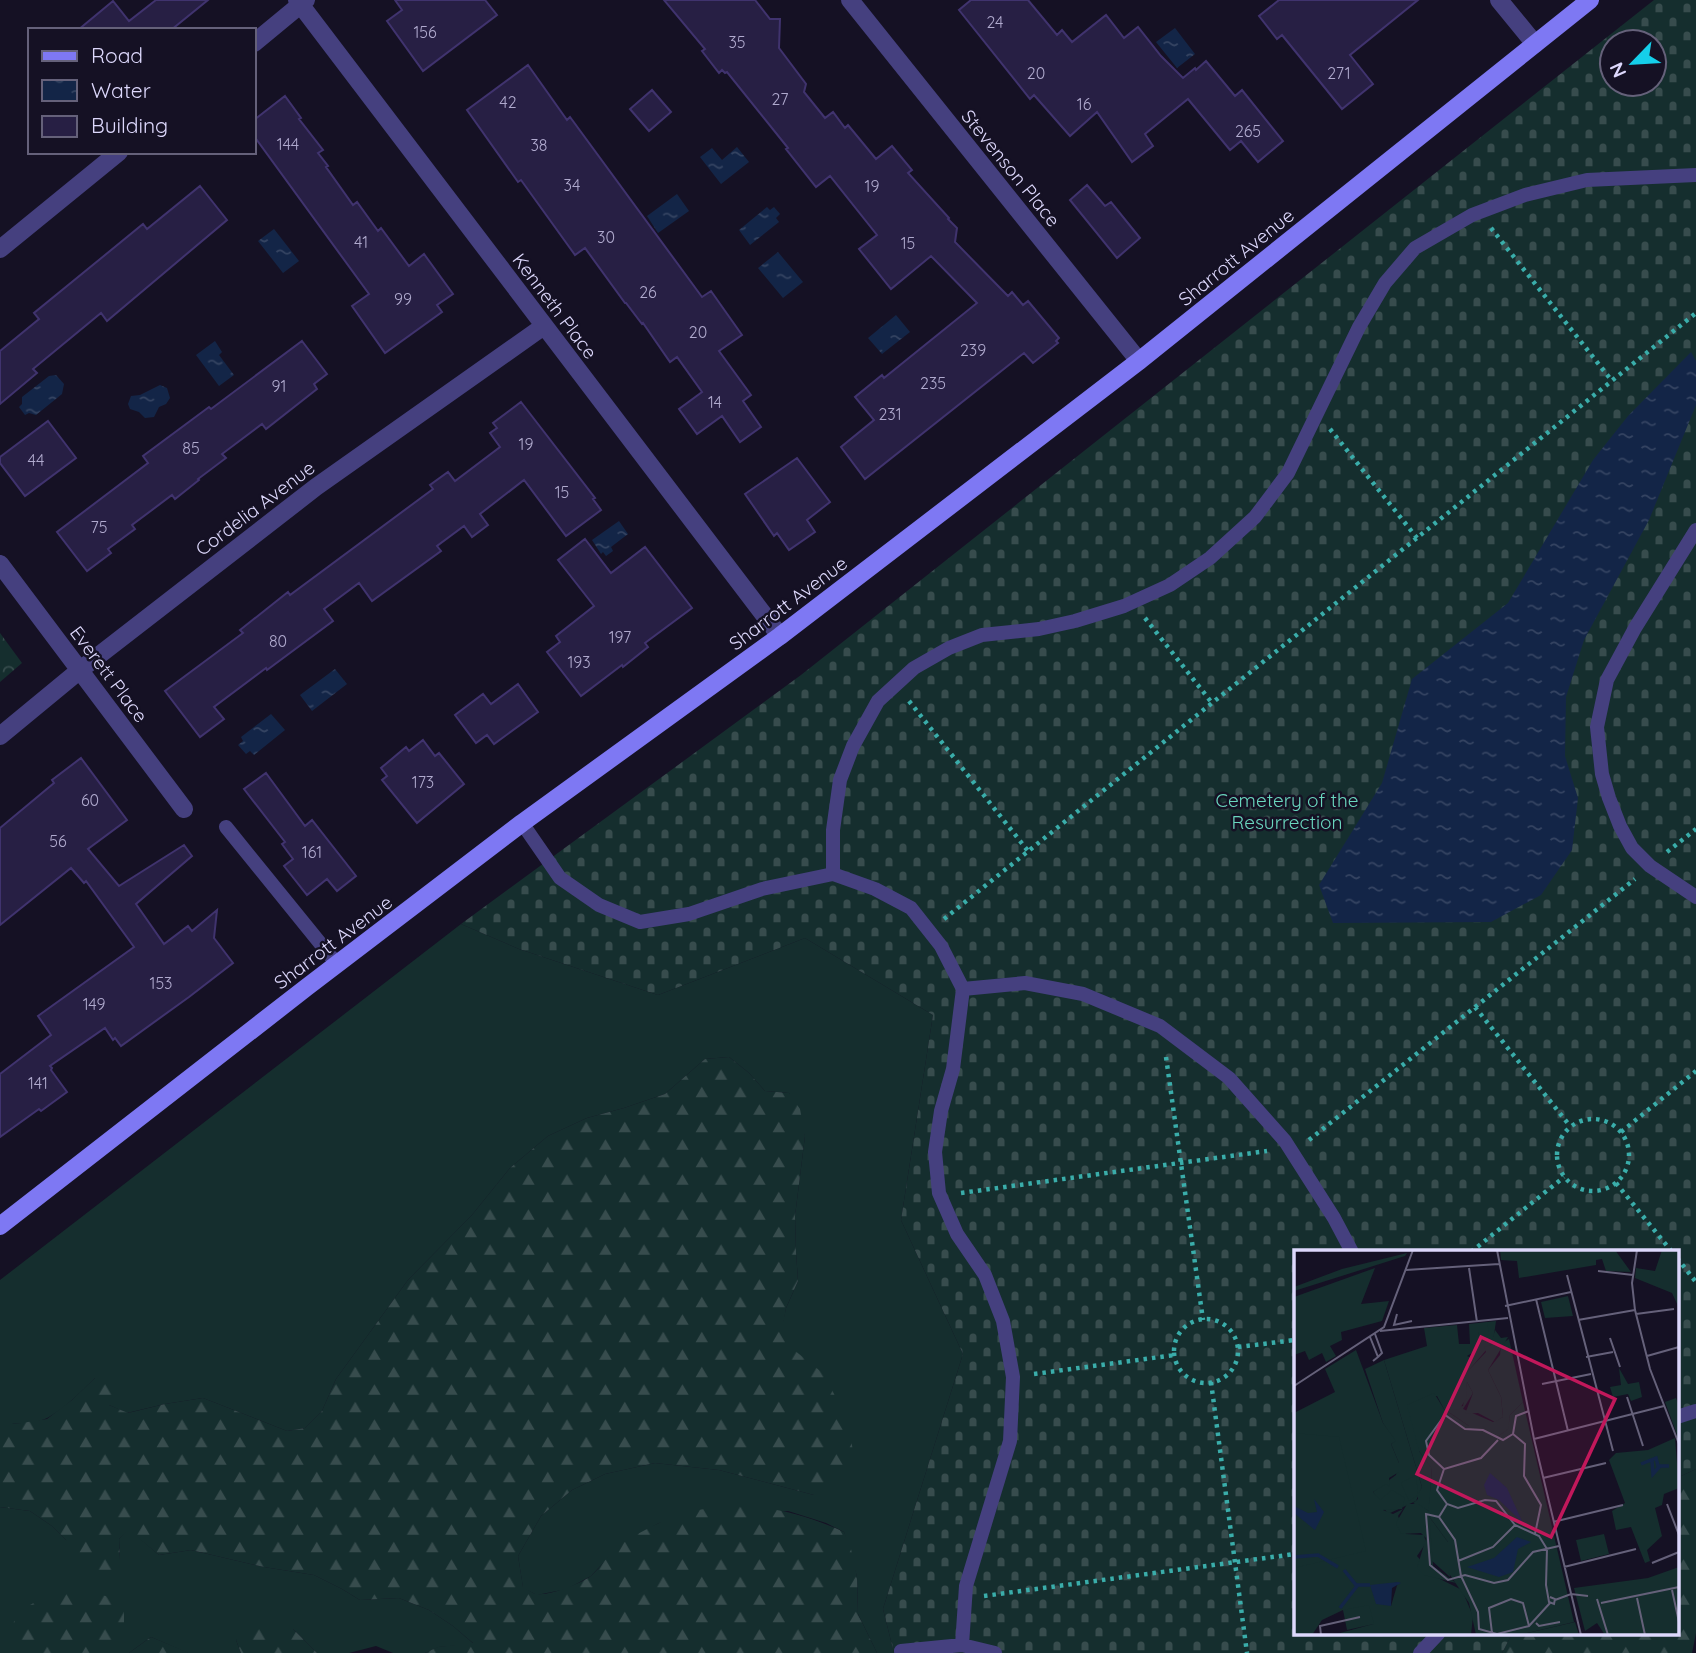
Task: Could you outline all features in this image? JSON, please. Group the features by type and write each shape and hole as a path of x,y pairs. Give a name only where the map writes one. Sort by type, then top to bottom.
{"street":[{"name":"Stevenson Place","path":"850,0 1139,361"},
{"path":"1499,0 1535,44"},
{"name":"Sharrott Avenue","path":"0,1226 522,823 780,636 1139,361 1590,0"},
{"path":"256,41 301,2"},
{"name":"Kenneth Place","path":"301,2 780,636"},
{"path":"0,249 117,154"},
{"name":"Cordelia Avenue","path":"0,736 80,670 316,487 544,326"},
{"name":"Everett Place","path":"0,564 184,809"}],"lane":[{"path":"833,874 833,830 840,780 853,746 878,701 914,668 949,648 982,635 1039,629 1124,606 1170,585 1210,558 1255,517 1288,473 1359,327 1385,283 1415,248 1472,215 1525,195 1587,180 1696,175"},
{"path":"1696,530 1635,628 1607,680 1597,727 1602,775 1620,826 1632,848 1650,866 1696,897"},
{"path":"522,823 560,878 599,905 640,922 689,914 762,889 833,874 875,889 911,908 941,946 963,989 953,1069 941,1111 935,1152 939,1193 957,1234 985,1275 1003,1321 1013,1377 1010,1441 966,1586 962,1645"},
{"path":"226,827 337,964"},
{"path":"963,989 1025,983 1083,994 1160,1026 1229,1078 1285,1141 1351,1250"},
{"path":"1678,1417 1696,1411"},
{"path":"1420,1653 1436,1636"},
{"path":"901,1651 962,1645 995,1653"}],"path":[{"path":"1490,228 1612,381"},
{"path":"942,921 1696,313"},
{"path":"1330,429 1417,538"},
{"path":"1144,617 1212,703"},
{"path":"906,698 1028,851"},
{"path":"1664,855 1696,829"},
{"path":"1306,1143 1636,878"},
{"path":"1475,1007 1570,1126"},
{"path":"1165,1050 1203,1320"},
{"path":"1621,1132 1696,1071"},
{"path":"1594,1118 1606,1120 1621,1132 1629,1147 1630,1159 1626,1171 1616,1183 1609,1188 1585,1191 1564,1177 1556,1156 1558,1143 1570,1126 1582,1119 1594,1118"},
{"path":"957,1194 1272,1151"},
{"path":"1473,1250 1564,1177"},
{"path":"1616,1183 1670,1250"},
{"path":"1678,1259 1696,1282"},
{"path":"1203,1320 1217,1321 1226,1326 1234,1335 1238,1354 1230,1373 1222,1379 1202,1383 1193,1380 1178,1366 1175,1345 1186,1327 1195,1321 1203,1320"},
{"path":"1238,1347 1294,1340"},
{"path":"1030,1375 1175,1355"},
{"path":"1211,1382 1247,1653"},
{"path":"983,1596 1294,1554"}],"green space":[{"name":"Cemetery of the Resurrection","path":"1654,0 1696,0 1696,1469 1678,1478 1678,1250 1294,1250 1294,1636 1511,1636 1502,1653 894,1653 883,1609 963,1354 901,1220 933,1015 805,938 658,995 519,949 461,924 801,675 1598,44 1598,98 1668,98 1668,28 1619,28"},
{"path":"0,633 22,663 0,682"},
{"path":"461,924 519,949 658,995 805,938 933,1015 901,1220 963,1354 883,1609 894,1653 877,1653 858,1614 857,1577 844,1532 826,1523 788,1511 659,1523 618,1547 591,1576 567,1589 537,1595 523,1588 518,1556 541,1516 572,1490 605,1474 655,1463 719,1470 814,1495 824,1375 793,1350 781,1331 786,1308 798,1281 795,1216 805,1136 789,1093 765,1091 749,1073 729,1057 705,1059 665,1094 587,1118 548,1136 510,1168 472,1215 408,1280 336,1379 322,1411 305,1428 287,1431 203,1398 127,1413 109,1405 95,1378 49,1417 18,1424 0,1424 0,1280"},
{"path":"729,1057 749,1073 765,1091 789,1093 800,1109 805,1136 795,1216 798,1281 786,1308 782,1331 794,1350 824,1374 848,1422 854,1457 840,1484 814,1495 719,1470 655,1463 605,1474 572,1490 541,1516 518,1556 523,1587 542,1594 581,1582 592,1575 621,1544 654,1525 682,1514 729,1506 776,1510 799,1515 844,1532 857,1577 858,1614 877,1653 425,1653 438,1647 473,1643 429,1610 399,1598 360,1600 314,1575 264,1567 191,1550 159,1555 129,1530 119,1539 120,1560 109,1576 90,1578 78,1573 66,1540 52,1526 30,1511 0,1507 0,1424 47,1419 95,1378 112,1372 118,1386 109,1405 128,1413 203,1398 287,1431 305,1428 322,1411 336,1379 408,1280 472,1215 510,1168 548,1136 587,1118 665,1094 705,1059"},
{"path":"1696,1469 1696,1633 1692,1653 1502,1653 1511,1636 1678,1636 1678,1478"},
{"path":"0,1507 30,1511 52,1526 66,1540 120,1560 119,1539 129,1529 159,1555 191,1550 264,1567 314,1575 360,1600 399,1598 429,1610 474,1644 439,1647 425,1653 393,1653 376,1646 349,1653 317,1653 293,1629 236,1640 241,1653 188,1653 151,1637 129,1653 0,1653"},
{"path":"71,1590 106,1596 124,1612 124,1627 111,1648 105,1653 17,1653 12,1637 12,1626 16,1617 41,1599"},
{"path":"258,1624 293,1629 317,1653 241,1653 236,1640"},
{"path":"151,1637 187,1652 188,1653 129,1653"}],"water":[{"path":"1175,28 1195,54 1177,68 1156,42"},
{"path":"737,147 749,162 721,184 700,157 712,148 722,160"},
{"path":"677,194 689,211 658,233 647,216"},
{"path":"767,207 770,210 774,207 780,214 776,218 779,222 750,245 739,230"},
{"path":"274,229 299,261 283,273 258,241"},
{"path":"778,252 803,282 783,298 758,268"},
{"path":"896,315 910,332 882,354 868,338"},
{"path":"215,341 222,352 219,355 234,375 219,386 196,355"},
{"path":"1691,352 1696,361 1696,405 1649,520 1584,640 1566,697 1565,756 1578,798 1572,850 1541,895 1491,922 1333,923 1319,885 1382,783 1412,679 1508,603 1593,460 1628,416"},
{"path":"56,375 64,384 62,394 36,415 25,415 19,407 22,397 49,376"},
{"path":"160,385 167,388 170,398 166,404 159,407 154,417 145,418 130,409 128,404 131,396 140,395"},
{"path":"619,521 628,534 611,547 613,551 606,556 603,552 601,554 592,540"},
{"path":"335,669 347,684 312,711 300,695"},
{"path":"271,714 285,730 254,755 250,751 246,754 238,745 243,741 241,737"}],"building":[{"path":"156,0 208,0 173,28 80,28 113,1 129,21"},
{"path":"395,0 485,0 497,15 423,71 387,21 402,10"},
{"path":"664,0 755,0 770,19 780,19 779,48 806,84 804,92 825,118 833,112 845,128 848,125 876,159 892,146 912,170 908,173 957,228 955,242 1008,296 1012,292 1023,305 1028,301 1059,338 1056,341 1058,343 1033,363 1024,353 865,479 841,447 874,420 855,397 882,375 884,378 977,303 931,256 891,289 859,249 877,235 830,176 816,187 727,72 722,70 719,73 702,51 705,49"},
{"path":"971,0 1028,0 1057,35 1062,30 1072,42 1106,15 1124,38 1138,27 1183,78 1206,61 1235,96 1242,90 1283,141 1258,162 1241,141 1230,150 1188,99 1145,134 1153,146 1132,162 1097,112 1070,136 1034,95 1030,99 959,10"},
{"path":"1279,0 1418,0 1350,55 1373,84 1342,109 1282,35 1277,39 1259,16"},
{"path":"528,65 567,120 570,117 702,297 711,291 742,335 719,351 751,395 743,401 761,427 740,442 722,416 697,434 679,409 702,392 677,357 670,362 585,248 575,255 521,180 518,182 467,110"},
{"path":"652,90 671,112 649,131 630,109"},
{"path":"285,96 323,150 318,153 353,205 357,202 378,231 381,228 409,266 424,254 453,294 437,305 442,312 385,353 352,306 369,294 256,139 256,118"},
{"path":"1087,185 1105,206 1111,202 1140,238 1117,258 1070,200"},
{"path":"200,186 227,220 107,321 101,313 33,369 37,373 0,404 0,351 39,319 34,313 143,224 147,229"},
{"path":"302,341 327,374 314,384 317,389 266,429 262,424 222,454 226,458 175,499 172,495 132,525 135,529 108,549 111,553 87,571 57,532 148,463 143,456"},
{"path":"521,402 595,498 593,499 601,510 566,536 524,480 480,514 488,525 472,537 464,526 437,546 441,551 372,601 359,583 324,609 333,621 214,707 224,719 200,737 165,691 243,633 240,630 288,592 290,595 433,489 430,485 448,472 455,481 500,447 490,433 497,428 493,423"},
{"path":"48,421 76,458 25,496 0,463 0,457"},
{"path":"797,458 830,502 807,520 815,532 789,550 777,533 774,536 745,494"},
{"path":"585,539 611,573 645,547 692,608 645,643 648,647 623,667 622,665 581,696 547,652 560,642 556,636 594,606 558,560"},
{"path":"518,684 538,712 494,744 487,735 476,743 455,715 483,694 491,704"},
{"path":"423,740 435,756 439,753 464,784 417,823 382,780 387,776 381,768 406,747 409,751"},
{"path":"81,758 127,820 88,849 119,886 184,845 192,856 136,904 164,944 188,926 192,931 217,910 214,938 233,963 121,1046 105,1028 50,1066 67,1092 0,1137 0,1074 51,1035 38,1016 134,947 86,881 84,883 71,868 0,925 0,828 54,783 52,780"},
{"path":"266,773 305,826 312,820 356,876 337,891 327,879 307,895 284,866 293,859 282,844 285,842 244,789"}]}
